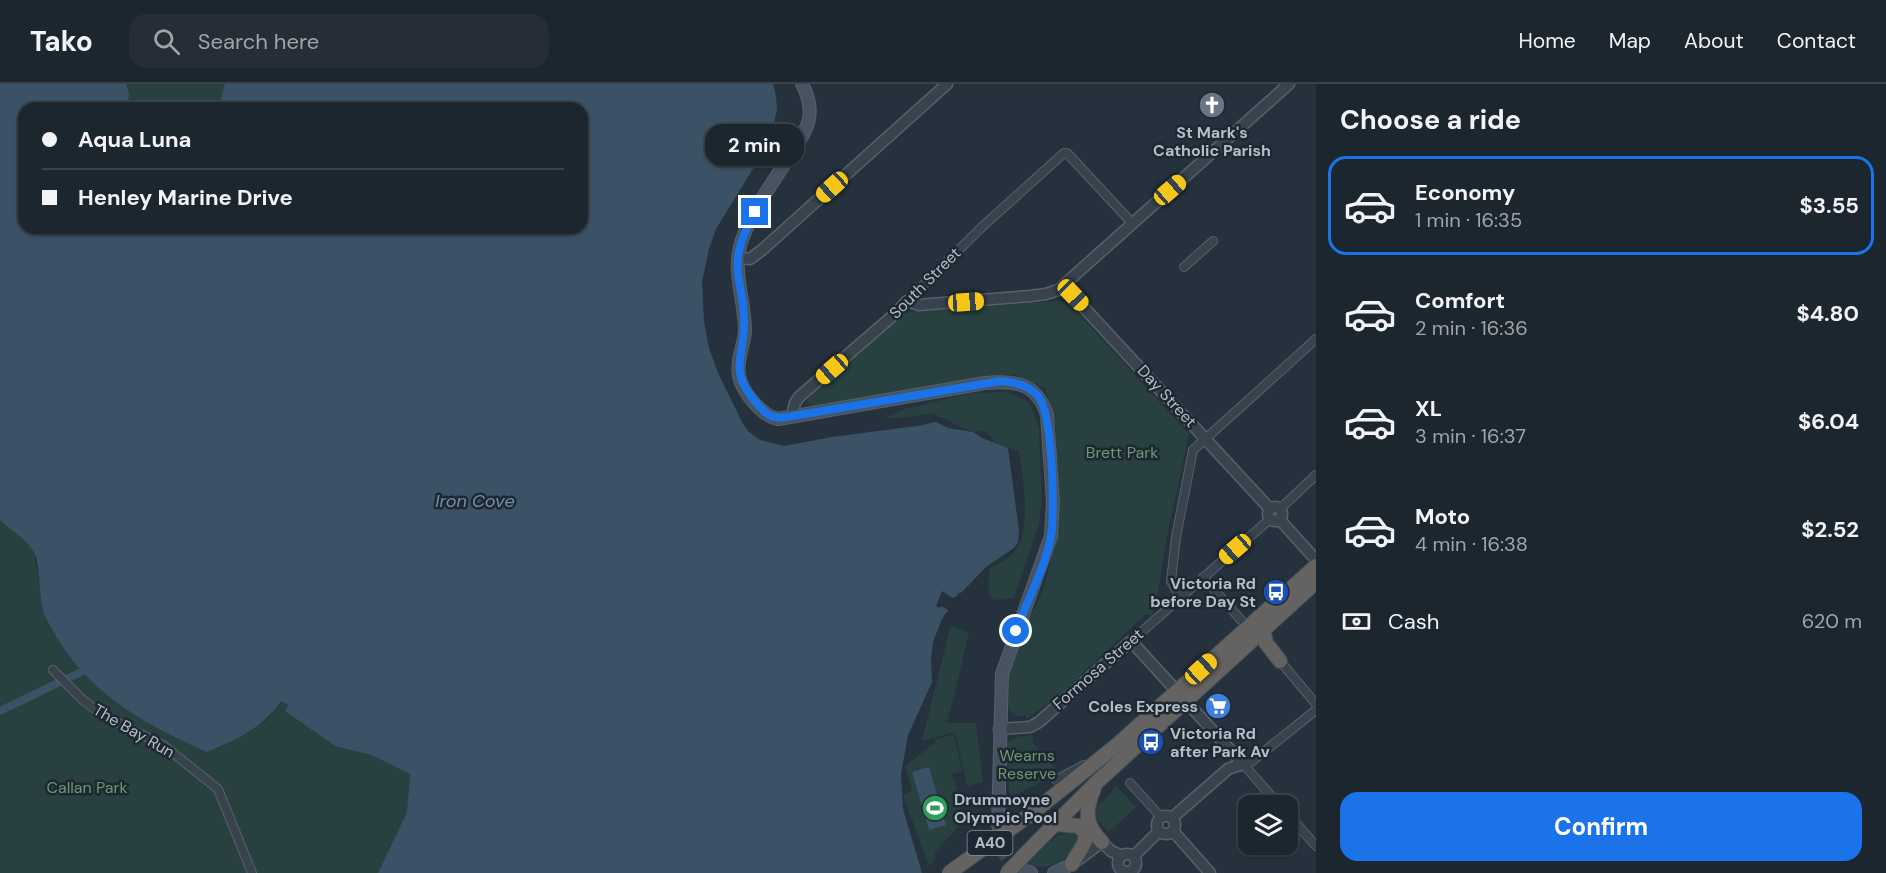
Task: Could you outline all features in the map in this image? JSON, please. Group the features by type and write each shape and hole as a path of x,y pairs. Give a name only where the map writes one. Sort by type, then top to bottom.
{"highway":[{"name":"A40","path":"1007,873 1248,628 1316,567"},
{"name":"A40","path":"949,873 1031,814 1181,696 1316,582"},
{"path":"1263,629 1266,643 1280,662"},
{"path":"1096,783 1086,812 1091,829 1102,842"},
{"path":"1056,824 1080,826 1086,834 1084,846 1072,864"}],"main road":[{"path":"802,84 809,104 807,128 755,212 741,240 737,270 744,307 744,340 739,363 740,380 747,392 767,415 778,418 1001,381 1018,383 1038,395 1047,415 1053,502 1051,537 1004,667 999,729 998,825"},
{"path":"1054,873 1072,864"}],"street":[{"path":"738,258 750,259 762,250 947,84"},
{"path":"907,300 919,305 1030,297 1054,292 1289,84"},
{"name":"South Street","path":"792,416 799,397 896,313 983,226 1065,153 1132,223"},
{"path":"1184,267 1213,241"},
{"name":"Day Street","path":"1063,285 1316,560"},
{"path":"1180,598 1171,581 1176,537 1193,450 1316,339"},
{"name":"Formosa Street","path":"999,729 1030,727 1039,722 1275,514 1316,475"},
{"path":"1203,577 1248,628"},
{"path":"1131,641 1270,795"},
{"path":"1280,662 1316,704"},
{"name":"The Bay Run","path":"53,670 83,700 104,716 163,745 218,789 252,873"},
{"path":"1159,831 1157,822 1167,818 1228,769 1251,762 1316,710"},
{"path":"1056,780 1084,765"},
{"path":"1130,783 1175,823 1173,831"},
{"path":"1298,826 1316,846"},
{"path":"1159,831 1166,834 1173,831"},
{"path":"1134,856 1159,831"},
{"path":"1173,831 1210,873"},
{"path":"1072,864 1102,842 1120,859 1122,871 1130,872 1136,866 1134,856"},
{"path":"1089,852 1120,859 1129,854 1134,856"}],"green space":[{"path":"126,84 225,84 220,102 128,102"},
{"name":"Brett Park","path":"1060,301 1076,311 1189,434 1152,616 1146,614 1054,700 1026,719 1025,714 1018,717 1009,709 1009,675 1019,634 1035,608 1045,584 1056,535 1056,428 1045,388 1014,374 813,406 806,401 902,312"},
{"path":"1008,392 1030,403 1039,429 1042,498 1039,524 1014,598 995,600 989,595 989,569 1013,553 1023,532 1025,504 1019,451 998,445 985,431 973,432 931,413 913,417 885,418 904,409 971,393"},
{"name":"Callan Park","path":"0,520 33,549 46,616 66,650 146,721 207,752 266,721 281,701 288,705 285,711 335,746 371,755 410,774 407,812 378,873 0,873"},
{"path":"951,625 969,633 947,723 976,723 983,782 967,786 955,732 922,741"},
{"name":"Drummoyne Olympic Pool","path":"954,734 962,771 952,774 965,820 935,852 935,861 929,866 903,795 912,791 905,766 935,743 936,739"},
{"name":"Wearns Reserve","path":"1032,735 1034,744 1059,773 1011,797 1005,743 1016,737"},
{"path":"1116,786 1136,807 1109,832 1098,821 1096,810"},
{"path":"1076,831 1080,834 1080,843 1062,860 1043,867 1026,865 1054,838"}],"water":[{"name":"Iron Cove","path":"0,84 126,84 129,93 128,102 18,102 18,234 588,234 588,102 220,102 225,84 773,84 777,110 769,143 716,229 702,282 704,322 709,348 718,373 743,424 760,440 784,446 936,422 948,428 973,432 1008,448 1019,531 1018,542 1014,548 986,567 957,597 942,619 933,642 932,682 908,735 901,774 903,809 922,873 378,873 407,812 410,774 371,755 335,746 285,711 288,705 281,701 274,711 257,726 239,738 207,752 135,715 94,683 76,665 60,643 43,610 36,557 30,547 0,520"},
{"path":"929,767 946,825 929,830 912,772"}],"pier":[{"path":"942,591 953,598 958,593 966,592 950,611 936,606"}],"waterway":[{"path":"0,711 81,672"}],"tunnel":[{"path":"998,829 1003,853 1022,870"}],"place":[{"name":"St Mark's Catholic Parish","path":"1212,105"},
{"name":"Victoria Rd before Day St","path":"1276,592"},
{"name":"Coles Express","path":"1218,706"},
{"name":"Victoria Rd after Park Av","path":"1151,742"},
{"name":"Drummoyne Olympic Pool","path":"935,808"}],"route":[{"path":"755,212 741,240 738,252 737,270 744,307 745,331 739,375 747,392 767,415 778,418 787,417 1001,381 1018,383 1038,395 1047,415 1053,519 1051,537 1016,631"}]}
